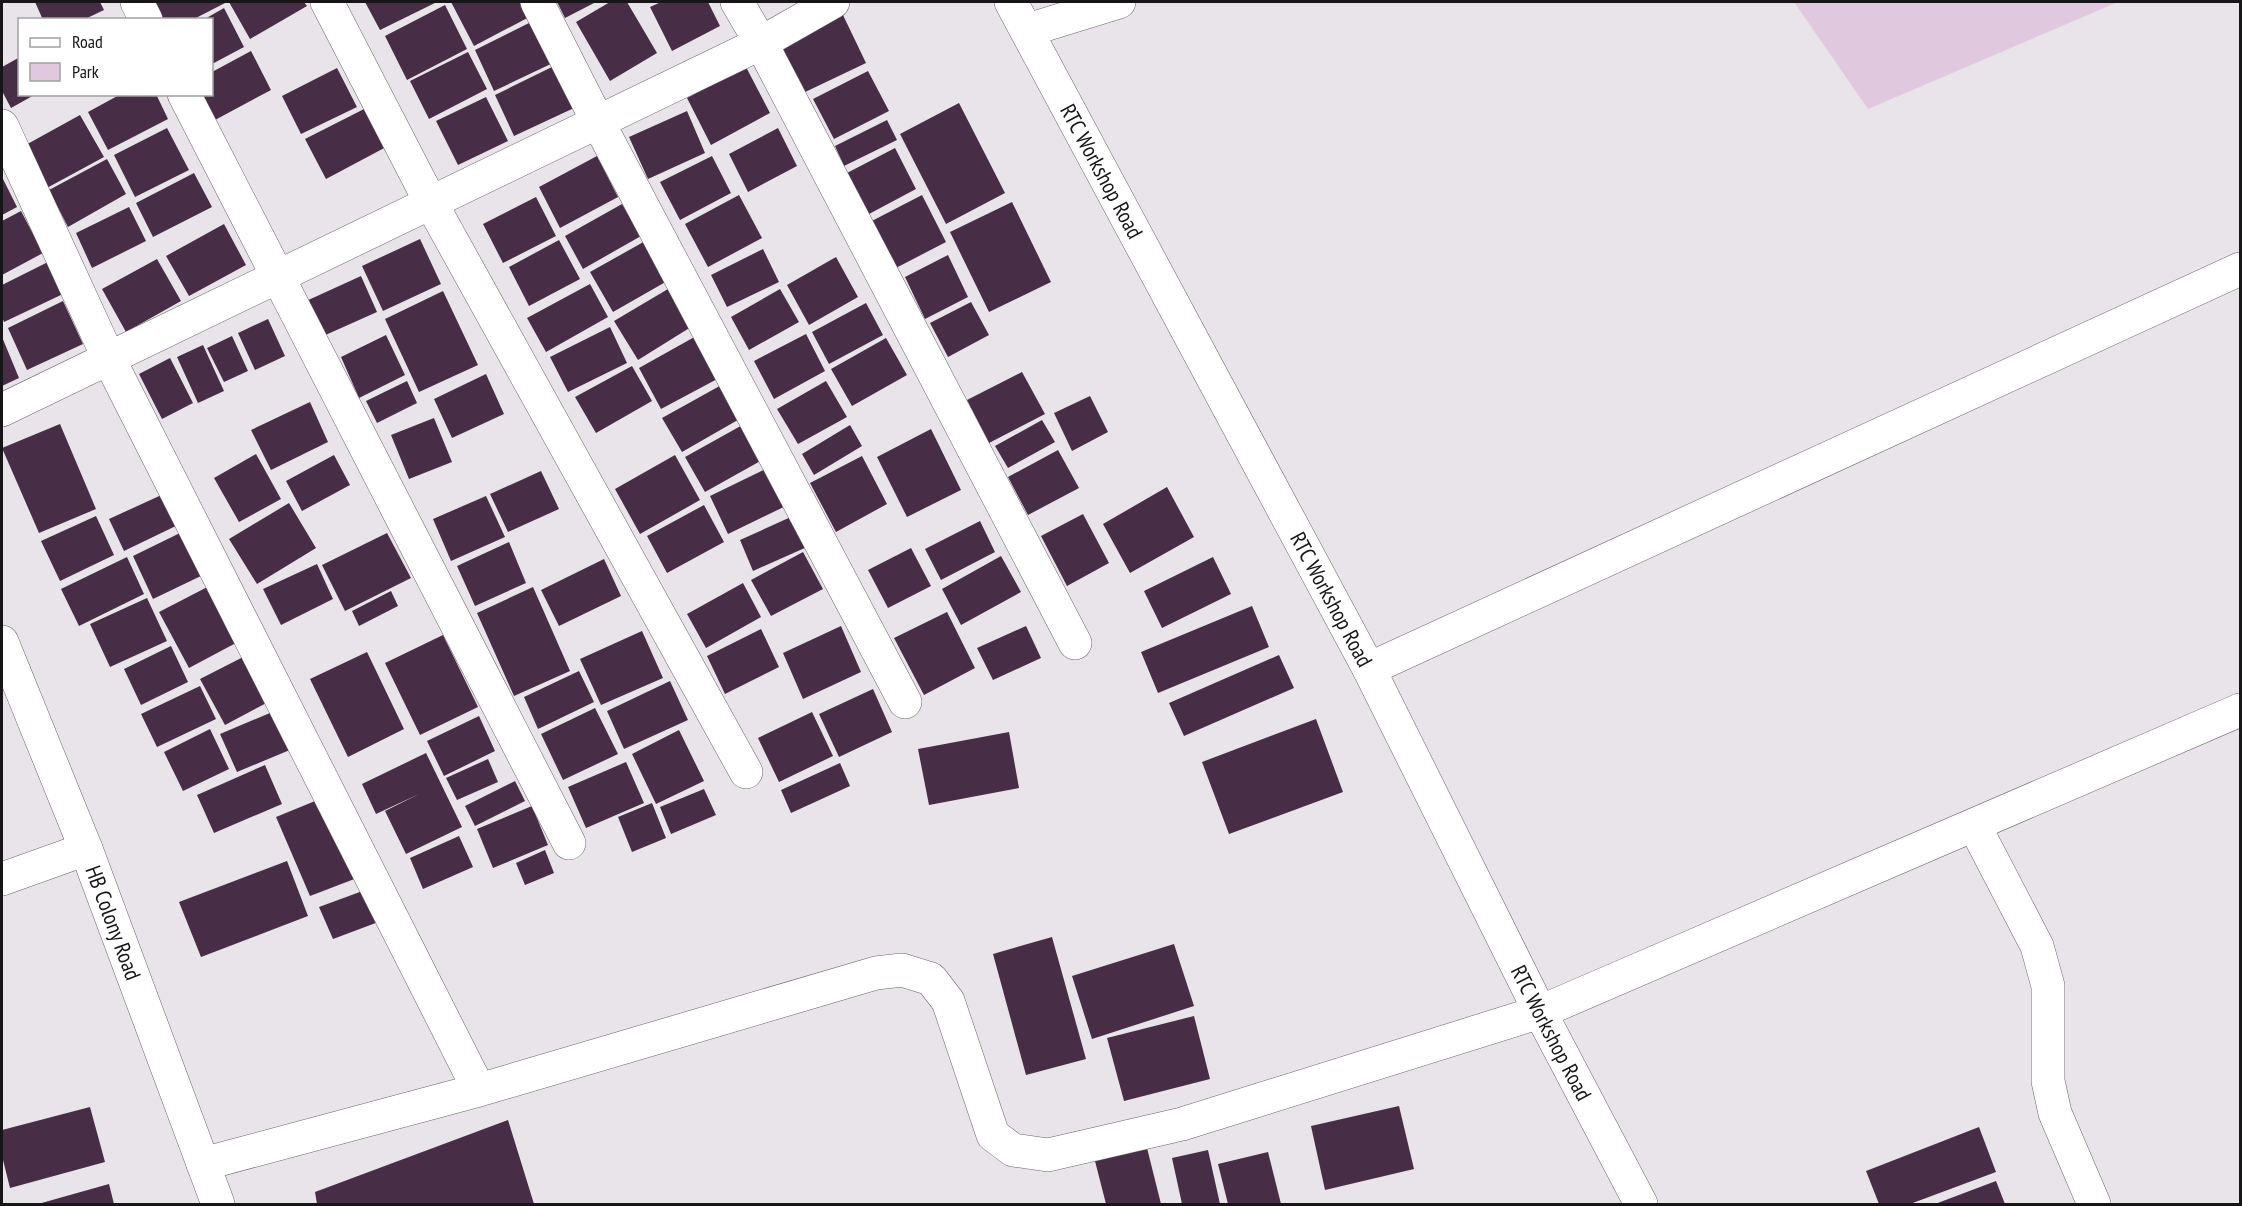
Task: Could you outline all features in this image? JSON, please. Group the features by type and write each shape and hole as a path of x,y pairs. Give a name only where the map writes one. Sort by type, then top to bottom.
{"street":[{"path":"137,2 145,18"},
{"path":"327,2 431,203 746,772"},
{"path":"537,2 598,122 905,702"},
{"path":"737,2 761,43 1075,643"},
{"path":"2,410 761,43 833,2"},
{"name":"RTC Workshop Road","path":"1011,2 1369,669 1540,1012 1641,1204"},
{"path":"1028,30 1119,2"},
{"path":"185,96 569,843"},
{"path":"2,126 109,358 479,1090"},
{"path":"1369,669 2240,269"},
{"name":"HB Colony Road","path":"2,642 86,849 218,1204"},
{"path":"203,1164 479,1090 876,973 902,970 931,979 948,1000 993,1134 1013,1150 1047,1155 1182,1124 1540,1012 2241,710"},
{"path":"1974,825 2037,946 2048,986 2048,1081 2055,1113 2094,1204"},
{"path":"2,879 86,849"}],"green space":[{"path":"1794,2 2118,2 1868,109"}],"building":[{"path":"35,2 100,2 104,10 87,18 42,18"},
{"path":"153,2 225,3 196,18 160,18"},
{"path":"229,2 304,2 307,6 250,39"},
{"path":"365,2 437,2 380,30"},
{"path":"451,2 526,2 533,15 474,46"},
{"path":"557,2 596,2 565,18"},
{"path":"610,2 627,2 657,53 610,81 576,22"},
{"path":"661,2 708,2 720,26 672,51 650,7"},
{"path":"445,5 467,49 407,80 385,36"},
{"path":"224,8 244,47 213,63 213,18 206,18"},
{"path":"842,13 866,63 801,94 777,45"},
{"path":"535,20 555,62 494,91 475,50"},
{"path":"251,51 271,90 215,120 202,96 213,96 213,71"},
{"path":"468,52 487,89 429,119 410,81"},
{"path":"18,58 18,96 32,96 11,108 2,91 2,67"},
{"path":"554,66 574,108 514,136 495,95"},
{"path":"746,67 770,113 711,145 687,98"},
{"path":"337,68 357,107 301,134 282,96"},
{"path":"868,71 889,111 834,139 813,99"},
{"path":"117,96 157,96 168,119 108,150 88,112"},
{"path":"486,97 508,141 458,165 436,121"},
{"path":"959,103 1005,193 946,224 900,134"},
{"path":"368,107 388,146 326,179 305,139"},
{"path":"687,111 705,153 648,179 629,137"},
{"path":"80,115 104,157 45,189 22,147"},
{"path":"887,120 897,140 844,166 835,146"},
{"path":"167,128 189,170 135,197 114,155"},
{"path":"778,128 797,166 748,192 729,154"},
{"path":"895,148 916,189 869,214 847,173"},
{"path":"597,156 618,197 560,228 539,187"},
{"path":"712,156 731,193 680,220 660,182"},
{"path":"107,159 126,194 68,227 49,190"},
{"path":"194,173 212,207 153,237 136,203"},
{"path":"2,177 17,207 2,215"},
{"path":"739,195 762,238 708,267 685,224"},
{"path":"922,195 946,242 892,270 868,223"},
{"path":"536,197 556,236 503,263 483,224"},
{"path":"1012,202 1051,282 989,312 950,232"},
{"path":"622,204 641,236 583,269 565,236"},
{"path":"129,207 146,241 92,268 76,233"},
{"path":"21,211 43,253 2,275 2,221"},
{"path":"224,224 246,265 189,296 166,256"},
{"path":"420,239 441,284 383,311 362,266"},
{"path":"559,240 580,279 529,306 509,267"},
{"path":"647,240 669,280 613,312 590,272"},
{"path":"763,249 779,282 727,307 711,275"},
{"path":"948,255 968,297 925,319 905,277"},
{"path":"836,257 858,297 809,325 787,285"},
{"path":"157,259 181,301 126,332 102,289"},
{"path":"48,262 63,294 4,322 2,285"},
{"path":"361,276 377,312 321,337 304,302"},
{"path":"590,284 608,317 546,352 527,318"},
{"path":"668,289 691,327 638,360 614,321"},
{"path":"780,289 799,322 749,350 731,317"},
{"path":"443,291 478,365 419,392 385,319"},
{"path":"63,301 83,344 27,370 8,328"},
{"path":"971,302 989,335 948,357 930,323"},
{"path":"866,303 883,335 829,364 812,332"},
{"path":"268,319 285,356 255,370 238,333"},
{"path":"610,327 627,363 568,392 550,357"},
{"path":"806,334 825,371 774,399 754,361"},
{"path":"386,335 405,375 359,398 341,357"},
{"path":"698,335 721,377 661,409 639,368"},
{"path":"232,336 248,371 224,382 207,348"},
{"path":"2,337 19,378 2,386"},
{"path":"886,338 907,375 852,406 831,369"},
{"path":"203,345 224,391 198,403 177,357"},
{"path":"170,358 193,403 162,419 139,374"},
{"path":"632,366 652,401 596,433 575,397"},
{"path":"1022,372 1045,414 989,443 967,400"},
{"path":"486,374 504,414 452,438 434,399"},
{"path":"407,381 417,403 377,423 366,401"},
{"path":"826,381 847,417 798,444 777,409"},
{"path":"725,383 743,417 682,452 662,418"},
{"path":"1090,396 1108,432 1072,451 1054,413"},
{"path":"310,402 328,442 271,470 251,430"},
{"path":"434,418 452,462 409,479 391,435"},
{"path":"1042,420 1055,442 1008,468 995,446"},
{"path":"746,423 766,458 705,492 685,457"},
{"path":"60,424 96,509 39,533 2,448"},
{"path":"850,425 862,446 814,475 802,454"},
{"path":"931,429 961,490 907,517 877,457"},
{"path":"1058,450 1079,488 1028,515 1008,477"},
{"path":"256,454 281,499 239,522 214,478"},
{"path":"334,455 350,485 302,511 286,481"},
{"path":"675,455 700,500 640,534 615,489"},
{"path":"862,456 887,504 836,532 810,483"},
{"path":"774,465 792,503 728,534 710,496"},
{"path":"541,471 559,509 508,532 490,494"},
{"path":"1167,487 1194,537 1130,573 1103,524"},
{"path":"168,492 182,523 124,551 109,519"},
{"path":"486,496 505,537 451,561 433,519"},
{"path":"289,503 316,548 257,584 229,539"},
{"path":"704,505 724,542 667,573 647,536"},
{"path":"1083,514 1109,563 1067,586 1041,536"},
{"path":"96,516 114,555 60,581 41,541"},
{"path":"793,516 807,547 753,571 740,540"},
{"path":"980,521 995,552 941,580 925,549"},
{"path":"182,532 203,575 153,599 133,556"},
{"path":"387,533 411,578 345,611 322,565"},
{"path":"509,542 526,583 475,606 457,566"},
{"path":"911,548 931,586 888,608 868,570"},
{"path":"803,552 823,589 771,616 751,580"},
{"path":"1001,556 1021,592 961,625 942,589"},
{"path":"127,557 144,594 79,626 61,589"},
{"path":"1213,557 1231,594 1162,628 1144,591"},
{"path":"604,559 621,596 559,626 541,590"},
{"path":"317,564 333,599 281,625 263,589"},
{"path":"219,581 249,636 189,668 159,612"},
{"path":"743,583 761,617 706,648 687,614"},
{"path":"533,587 570,671 514,696 477,613"},
{"path":"391,591 398,606 359,626 352,611"},
{"path":"147,598 167,641 110,667 90,624"},
{"path":"1252,606 1269,647 1158,693 1141,652"},
{"path":"947,612 975,668 924,695 894,638"},
{"path":"841,626 861,672 803,699 783,653"},
{"path":"1026,626 1041,658 993,680 977,648"},
{"path":"761,629 779,667 725,694 707,656"},
{"path":"642,631 663,678 601,705 580,659"},
{"path":"443,635 478,707 420,735 385,663"},
{"path":"171,646 188,682 141,705 124,669"},
{"path":"367,652 404,729 348,757 310,679"},
{"path":"251,653 274,699 225,725 200,679"},
{"path":"1279,655 1294,688 1184,736 1169,703"},
{"path":"579,671 594,702 538,729 524,697"},
{"path":"670,681 688,720 624,749 607,711"},
{"path":"200,686 216,719 157,747 141,714"},
{"path":"873,689 892,732 839,757 819,714"},
{"path":"595,708 618,754 563,780 541,734"},
{"path":"277,710 297,747 237,772 220,734"},
{"path":"812,712 833,756 779,782 758,738"},
{"path":"479,716 495,751 444,776 427,741"},
{"path":"1316,719 1343,792 1229,834 1202,762"},
{"path":"210,729 229,769 183,791 164,752"},
{"path":"679,730 704,781 656,804 632,754"},
{"path":"1009,732 1019,788 929,805 918,749"},
{"path":"426,753 462,827 406,854 385,811 419,794 376,814 362,784"},
{"path":"488,759 498,782 457,800 446,778"},
{"path":"626,762 644,803 586,828 568,787"},
{"path":"840,763 850,786 791,813 781,790"},
{"path":"265,765 282,804 214,833 197,795"},
{"path":"515,781 525,801 475,826 465,806"},
{"path":"704,789 716,815 671,834 660,807"},
{"path":"320,799 357,878 310,896 276,817"},
{"path":"652,803 666,838 632,852 618,817"},
{"path":"532,806 548,845 493,868 477,829"},
{"path":"459,836 473,867 423,889 410,858"},
{"path":"545,850 554,873 525,885 516,863"},
{"path":"287,861 308,916 201,957 179,902"},
{"path":"368,889 381,921 333,939 319,907"},
{"path":"1052,937 1086,1059 1026,1075 993,954"},
{"path":"1174,944 1194,1006 1092,1039 1072,976"},
{"path":"1194,1016 1210,1079 1124,1101 1107,1038"},
{"path":"1399,1106 1414,1169 1325,1190 1311,1126"},
{"path":"90,1107 105,1162 10,1188 2,1156 2,1130"},
{"path":"508,1120 534,1204 317,1204 315,1192"},
{"path":"1979,1127 1996,1172 1910,1204 1879,1204 1866,1171"},
{"path":"1147,1148 1161,1204 1106,1204 1095,1161"},
{"path":"1208,1150 1220,1204 1182,1204 1172,1158"},
{"path":"1268,1152 1281,1204 1228,1204 1218,1164"},
{"path":"1996,1181 2005,1204 1935,1204"},
{"path":"109,1184 114,1204 38,1204"}]}
